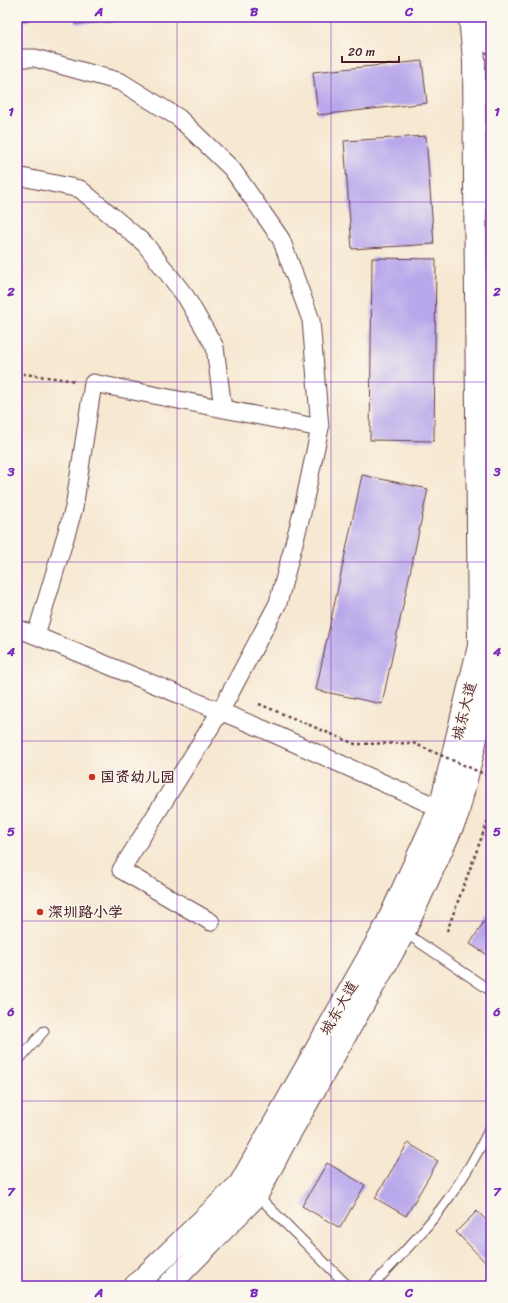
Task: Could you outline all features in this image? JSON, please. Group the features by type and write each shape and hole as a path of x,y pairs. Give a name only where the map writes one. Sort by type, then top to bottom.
{"main road":[{"name":"城东大道","path":"136,1286 240,1184 385,928 448,812 479,646 474,60 470,17"},
{"path":"489,17 491,43"},
{"name":"城东大道","path":"168,1286 257,1195 283,1145 404,932 448,812 491,678"}],"street":[{"path":"17,58 34,58 121,82 179,118 232,169 281,239 311,320 320,428 302,513 278,603 220,712 121,870 211,922"},
{"path":"17,176 80,189 145,244 186,297 215,347 223,409"},
{"path":"36,636 74,508 92,384 320,428"},
{"path":"17,628 270,732 448,812"}],"lane":[{"path":"404,932 491,990"},
{"path":"17,1062 44,1031"},
{"path":"372,1286 415,1240 448,1199 481,1147 491,1126"},
{"path":"257,1195 348,1286"}],"path":[{"path":"17,373 92,384"},
{"path":"259,704 355,744 413,743 491,777"},
{"path":"447,930 491,812"}],"building":[{"path":"17,17 29,17 29,21 17,22"},
{"path":"75,17 128,17 128,21 75,24"},
{"path":"171,17 205,17 205,18 171,20"},
{"path":"422,61 427,103 318,115 313,72"},
{"path":"426,136 434,244 352,249 344,141"},
{"path":"372,258 436,259 434,441 370,440"},
{"path":"362,475 428,489 382,704 316,690"},
{"path":"491,910 491,957 470,944"},
{"path":"408,1143 438,1161 406,1216 375,1198"},
{"path":"327,1163 365,1185 340,1228 302,1206"},
{"path":"477,1211 491,1225 491,1268 456,1232"}],"place":[{"name":"国资幼儿园","path":"92,777"},
{"name":"深圳路小学","path":"40,912"}]}
